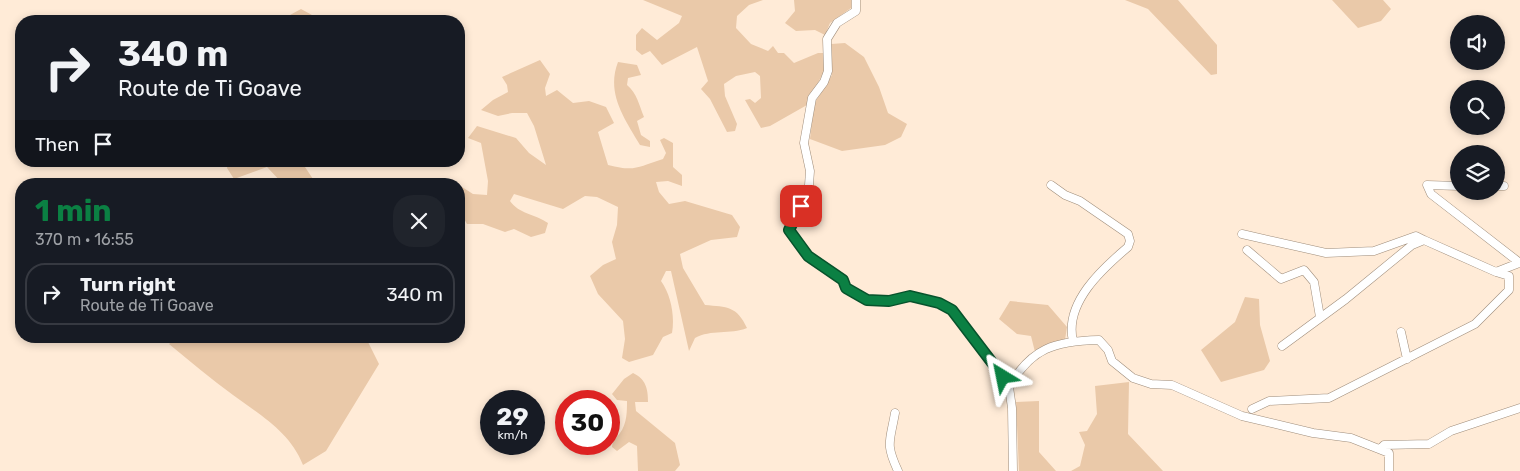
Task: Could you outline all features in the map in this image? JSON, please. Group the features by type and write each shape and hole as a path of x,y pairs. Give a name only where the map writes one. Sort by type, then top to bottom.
{"street":[{"path":"856,0 856,10 837,23 827,39 828,71 824,82 812,98 804,150 810,171 809,185 804,204 789,230 808,256 843,280 846,288 867,300 889,301 910,296 939,303 952,310 997,367 1009,387 1012,408 1013,471"},
{"path":"1051,185 1065,195 1080,201 1128,234 1130,241 1128,247 1085,290 1072,321 1070,330 1073,341"},
{"path":"1450,186 1427,185 1431,194 1520,263"},
{"path":"1242,234 1326,254 1374,250 1416,236 1509,276 1509,290 1475,324 1329,398 1269,401 1252,409"},
{"path":"1282,346 1346,299 1412,245 1424,240"},
{"path":"1247,250 1281,279 1304,270 1314,282 1320,317"},
{"path":"1496,272 1520,263"},
{"path":"1401,332 1407,359"},
{"path":"1009,387 1024,364 1050,346 1073,341 1098,340 1108,350 1112,361 1133,378 1151,384 1172,386 1242,416 1313,434 1351,438 1389,454 1390,471"},
{"path":"1380,449 1384,445 1429,444 1451,431 1520,408"},
{"path":"895,412 888,442 889,452 898,471"}],"shaded area":[{"path":"643,0 763,0 749,5 737,16 736,28 751,44 768,51 773,46 778,53 784,53 794,63 818,53 825,53 824,71 807,105 770,126 761,128 745,100 750,99 755,103 761,98 760,76 755,72 736,76 724,84 725,96 737,124 735,131 727,132 710,99 701,89 708,81 697,47 662,65 650,51 642,55 636,50 636,35 642,28 657,40 679,23 682,16"},
{"path":"794,0 851,0 851,8 830,23 825,35 815,30 796,31 785,23 795,11"},
{"path":"1125,0 1178,0 1217,45 1217,74 1211,75 1148,9"},
{"path":"1332,0 1383,0 1391,9 1381,21 1358,28"},
{"path":"301,9 312,15 290,15"},
{"path":"845,43 864,57 879,87 888,113 907,124 901,137 885,145 842,151 810,139 814,104 832,75 831,44"},
{"path":"540,60 550,74 545,88 546,96 557,90 573,103 589,101 606,107 614,123 598,132 608,165 631,168 663,159 666,153 660,140 664,138 673,143 673,167 682,175 682,186 668,181 656,182 659,192 669,204 685,201 732,215 740,227 737,237 711,240 680,254 683,268 705,305 731,309 739,315 747,328 701,335 695,338 689,351 671,271 666,271 661,281 671,306 672,333 663,337 653,355 629,362 622,358 625,339 623,321 598,294 590,276 603,265 616,259 612,242 617,225 618,207 597,197 585,196 563,209 514,194 510,201 518,209 548,223 545,233 531,237 514,229 505,232 483,224 467,224 465,220 465,189 473,194 487,195 488,181 481,143 468,138 477,126 516,138 529,153 546,165 534,126 527,113 512,113 498,116 481,110 493,100 508,92 507,85 502,77"},
{"path":"618,62 637,65 641,75 628,78 627,85 635,95 644,117 637,121 641,135 650,141 650,147 640,145 618,105 614,84"},
{"path":"267,167 237,178 233,178 227,168"},
{"path":"267,167 305,167 312,178 277,178"},
{"path":"1245,297 1259,299 1260,325 1270,361 1264,370 1221,382 1201,350 1235,322"},
{"path":"1010,301 1048,305 1067,327 1065,340 1035,352 1031,336 1017,334 999,319"},
{"path":"368,343 379,364 326,451 303,465 290,443 273,425 169,344"},
{"path":"633,373 643,381 647,389 648,402 635,402 636,411 675,443 680,465 675,471 638,471 637,446 629,442 620,449 620,433 626,417 627,401 620,400 620,390 615,390 624,379"},
{"path":"1129,382 1128,434 1163,471 1071,471 1080,466 1085,445 1079,432 1087,431 1097,414 1095,386"},
{"path":"1039,401 1039,452 1056,471 1019,471 1016,402"}],"route":[{"path":"801,206 789,230 808,256 843,280 846,288 867,300 889,301 910,296 939,303 952,310 1003,377"}]}
